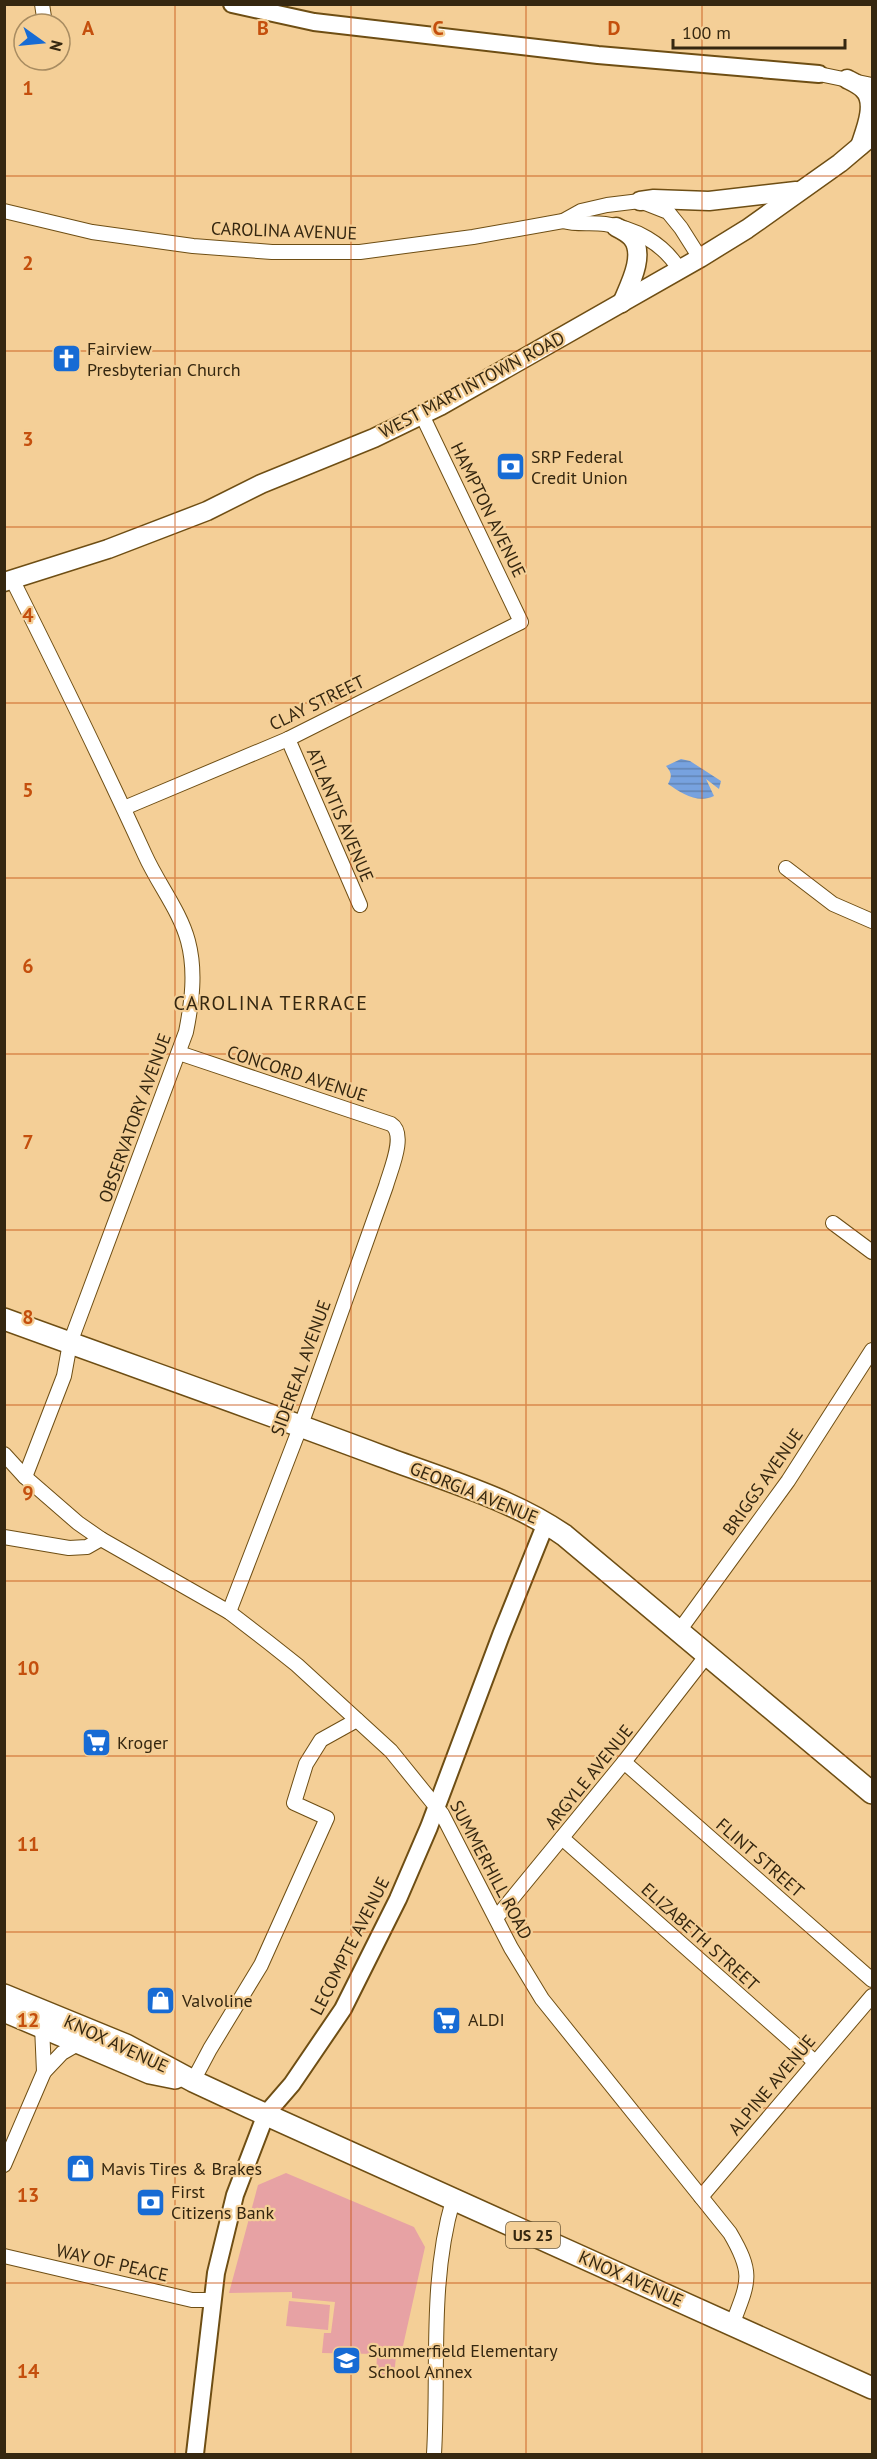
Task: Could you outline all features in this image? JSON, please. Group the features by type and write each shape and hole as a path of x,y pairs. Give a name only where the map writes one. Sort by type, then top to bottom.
{"main road":[{"path":"848,79 866,90 870,102 866,141"},
{"name":"WEST MARTINTOWN ROAD","path":"8,581 108,549 175,524 261,484 330,457 422,415 622,303 747,229 866,141"},
{"path":"640,201 654,199 709,201 801,190"},
{"path":"616,227 633,239 636,247 635,268 622,303"},
{"name":"GEORGIA AVENUE","path":"4,1319 301,1425 474,1491 546,1523 679,1630 873,1793"},
{"name":"KNOX AVENUE","path":"4,1995 126,2045 193,2081 873,2388"},
{"name":"KNOX AVENUE","path":"4,2011 150,2073 193,2081"}],"street":[{"path":"232,4 314,22 598,55 819,74 873,85"},
{"path":"819,74 848,72 873,74"},
{"name":"CAROLINA AVENUE","path":"4,211 102,233 193,246 294,252 360,252 473,237 563,221 581,211 607,204 640,201 668,212 700,258"},
{"name":"CAROLINA AVENUE","path":"563,221 575,224 605,224 643,235 651,240 679,269"},
{"name":"HAMPTON AVENUE","path":"422,415 521,622"},
{"name":"OBSERVATORY AVENUE","path":"8,581 124,808 157,880 182,925 188,941 192,965 192,995 186,1032 70,1343 64,1376 25,1477"},
{"name":"CLAY STREET","path":"124,808 288,738 521,622"},
{"name":"ATLANTIS AVENUE","path":"288,738 360,905"},
{"path":"786,868 833,904 873,921"},
{"name":"CONCORD AVENUE","path":"179,1053 384,1122 395,1127 398,1134"},
{"name":"SIDEREAL AVENUE","path":"229,1612 301,1425 386,1186 398,1146 398,1134"},
{"path":"833,1223 873,1252"},
{"name":"BRIGGS AVENUE","path":"679,1630 788,1481 873,1350"},
{"name":"SUMMERHILL ROAD","path":"4,1454 56,1506 101,1539 229,1612 297,1665 391,1751 437,1806 516,1957 542,1999 730,2233 747,2266 747,2278 732,2325"},
{"name":"LECOMPTE AVENUE","path":"195,2454 216,2273 235,2195 266,2114 292,2084 344,2009 398,1899 437,1806 546,1523"},
{"path":"4,1537 69,1548 87,1547 101,1539"},
{"name":"ARGYLE AVENUE","path":"496,1918 624,1762 707,1655"},
{"path":"193,2081 261,1965 327,1818 294,1803 306,1764 321,1740 357,1720"},
{"name":"FLINT STREET","path":"624,1762 873,1980"},
{"name":"ELIZABETH STREET","path":"562,1838 815,2062"},
{"name":"ALPINE AVENUE","path":"701,2198 873,1996"},
{"path":"42,2026 44,2072"},
{"path":"4,2165 44,2072 62,2053 81,2042"},
{"path":"434,2454 440,2265 444,2230 453,2200"},
{"name":"WAY OF PEACE","path":"4,2256 192,2300 212,2300"}],"shaded area":[{"path":"286,2173 414,2227 425,2247 403,2346 397,2347 394,2376 376,2376 377,2354 322,2353 324,2333 331,2333 335,2302 292,2298 292,2292 229,2293 258,2185"},
{"path":"289,2301 330,2305 328,2330 286,2326"}],"water":[{"path":"681,759 690,761 721,781 719,789 706,779 714,796 696,798 668,784 671,775 666,766"}],"place":[{"name":"Fairview Presbyterian Church","path":"66,359"},
{"name":"SRP Federal Credit Union","path":"510,467"},
{"name":"Kroger","path":"96,1743"},
{"name":"Valvoline","path":"161,2001"},
{"name":"ALDI","path":"447,2020"},
{"name":"Mavis Tires & Brakes","path":"80,2169"},
{"name":"First Citizens Bank","path":"150,2202"},
{"name":"Summerfield Elementary School Annex","path":"347,2361"}],"district":[{"name":"CAROLINA TERRACE","path":"271,1003"}]}
